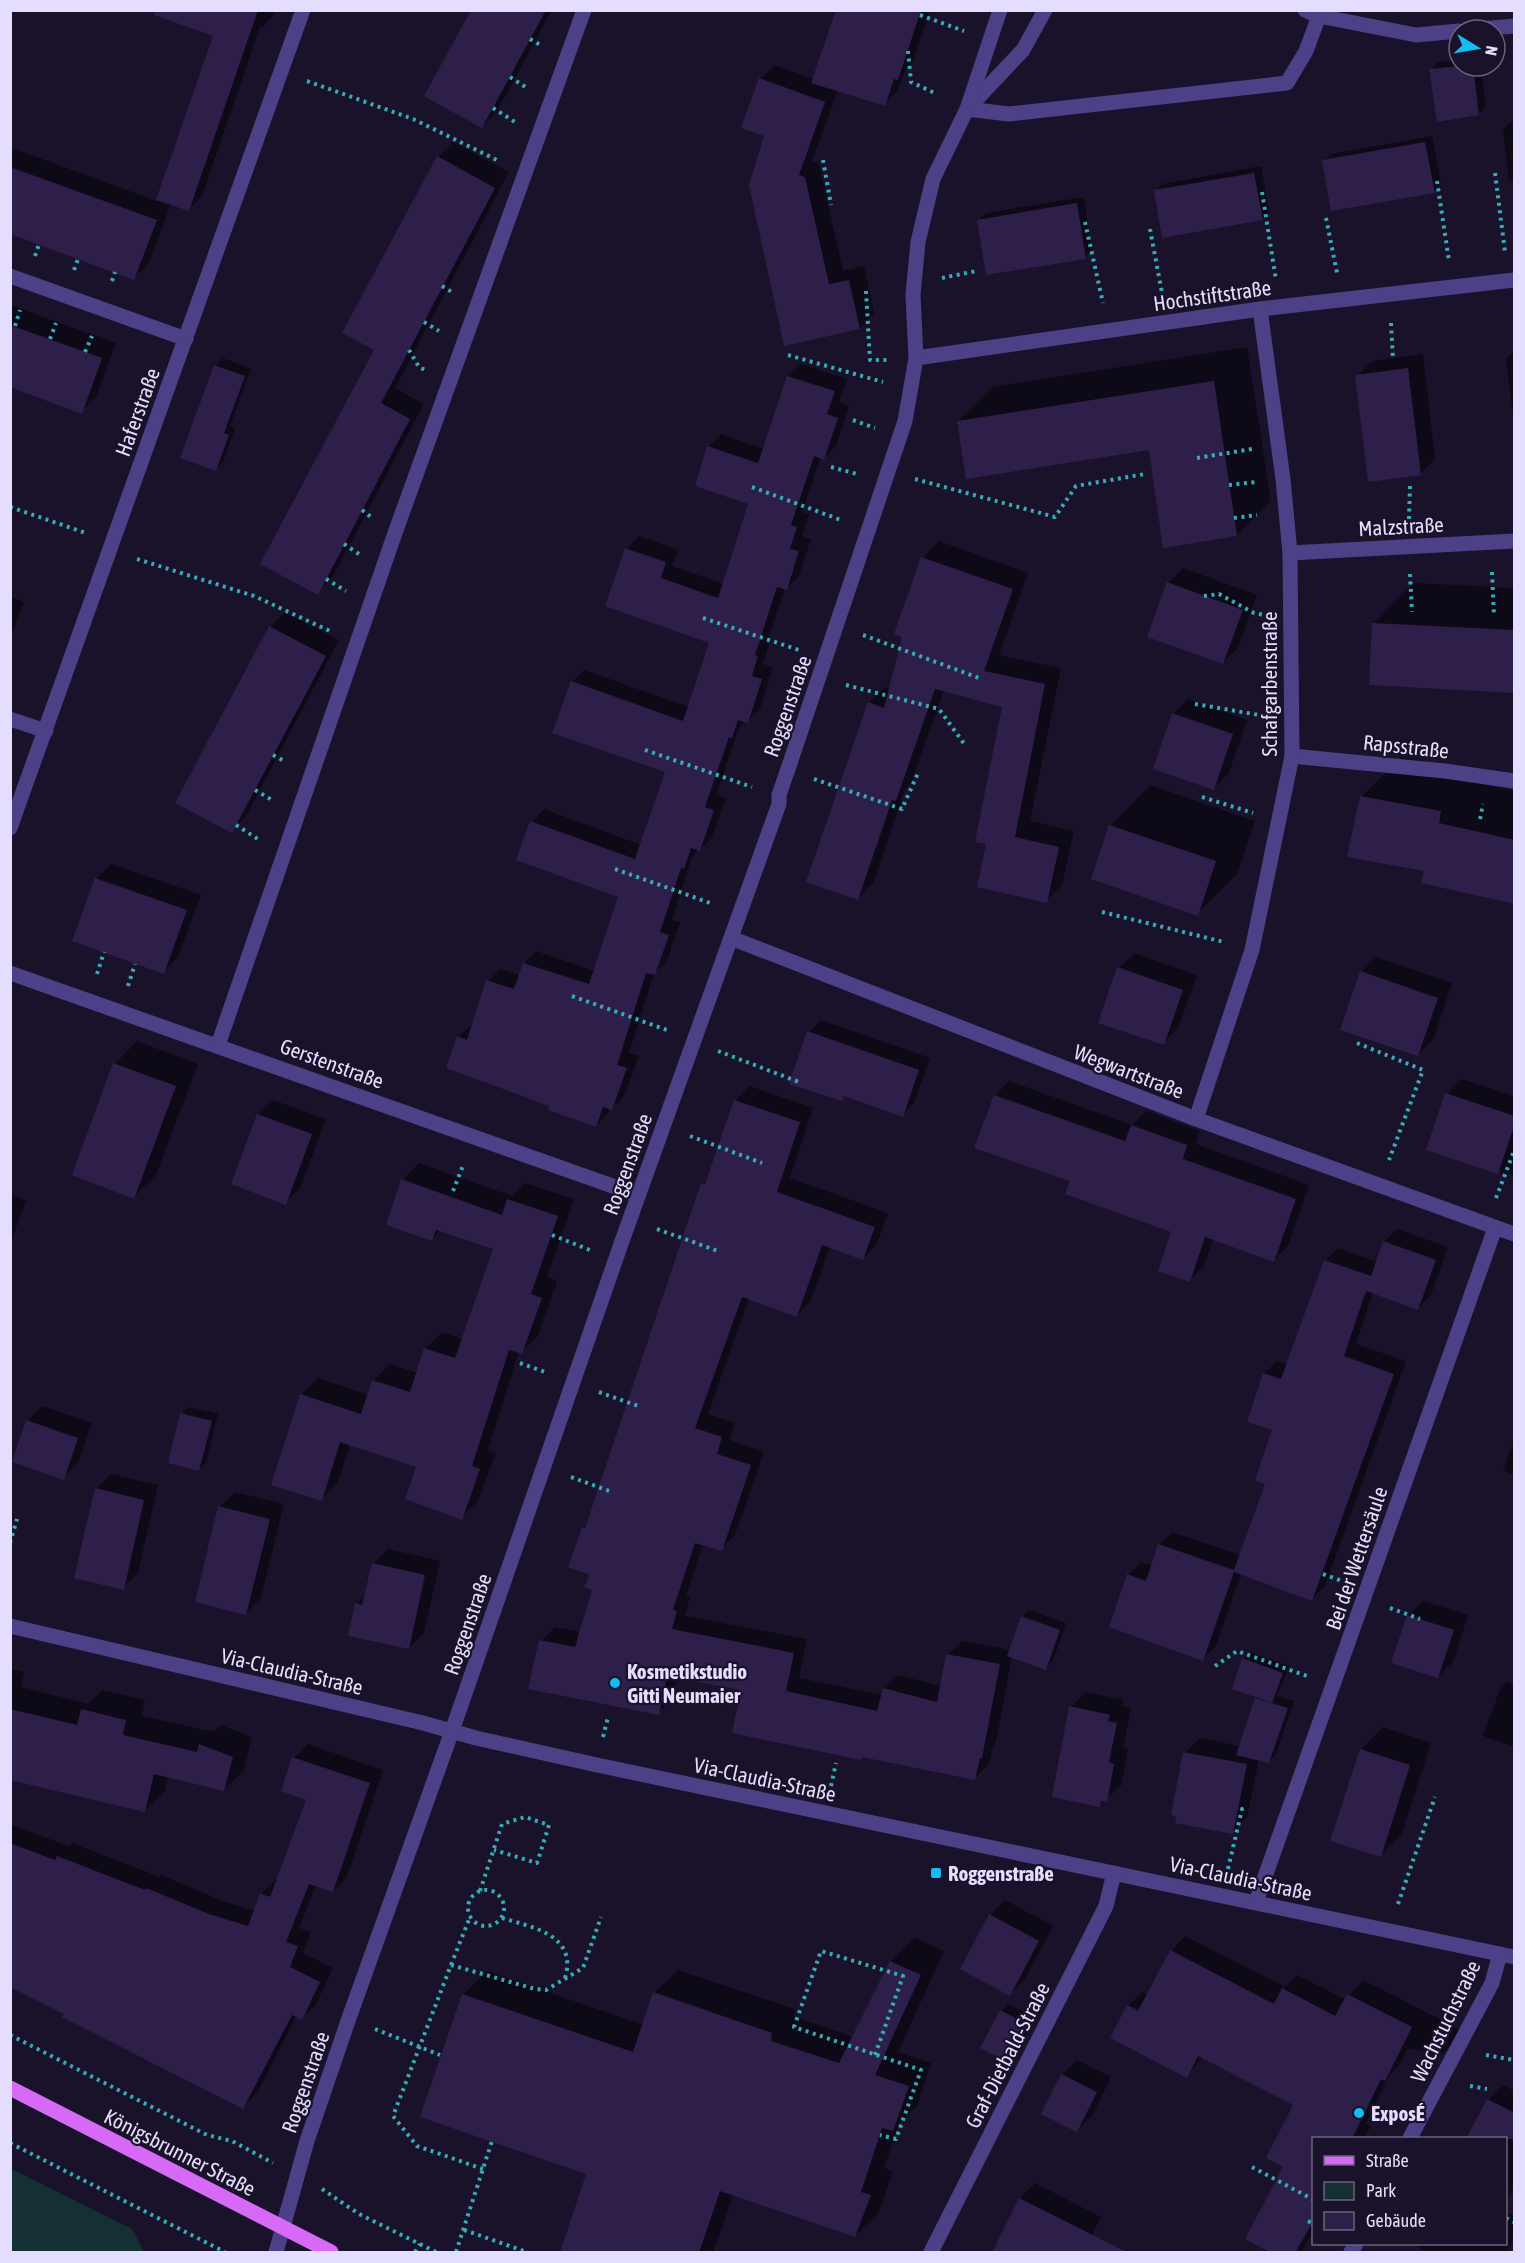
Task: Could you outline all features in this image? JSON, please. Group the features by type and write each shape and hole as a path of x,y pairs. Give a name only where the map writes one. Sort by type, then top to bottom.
{"main road":[{"name":"Königsbrunner Straße","path":"10,2088 331,2253"}],"street":[{"name":"Haferstraße","path":"10,828 303,10"},
{"path":"218,1045 357,644 584,10"},
{"name":"Roggenstraße","path":"276,2253 297,2176 349,2019 452,1731 615,1259 779,804 779,795 900,440 916,358 913,295 918,242 933,179 967,109 1000,10"},
{"name":"Roggenstraße","path":"967,109 1023,50 1045,10"},
{"path":"967,109 1010,114 1287,83 1306,51 1312,13 1416,35 1447,32"},
{"path":"10,276 186,339"},
{"name":"Hochstiftstraße","path":"916,358 1260,309 1512,281"},
{"name":"Schafgarbenstraße","path":"1196,1119 1252,950 1292,756 1290,553 1260,309"},
{"name":"Malzstraße","path":"1290,553 1515,541"},
{"path":"10,718 46,731"},
{"name":"Rapsstraße","path":"1292,756 1445,771 1515,781"},
{"name":"Wegwartstraße","path":"731,938 1196,1119 1515,1234"},
{"name":"Gerstenstraße","path":"10,973 638,1195"},
{"name":"Bei der Wettersäule","path":"1256,1902 1491,1226"},
{"name":"Via-Claudia-Straße","path":"10,1626 476,1738 751,1798 1507,1955"},
{"name":"Graf-Dietbald-Straße","path":"931,2253 1106,1906 1114,1873"},
{"name":"Wachstuchstraße","path":"1411,2137 1507,1955"}],"path":[{"path":"920,15 973,34"},
{"path":"908,51 911,82 937,94"},
{"path":"280,73 413,119 524,174"},
{"path":"823,160 831,205"},
{"path":"1495,172 1512,281"},
{"path":"1437,181 1452,287"},
{"path":"1262,192 1281,307"},
{"path":"1326,218 1343,300"},
{"path":"1085,222 1109,330"},
{"path":"1149,229 1168,322"},
{"path":"866,291 870,360 894,360"},
{"path":"1389,295 1393,359"},
{"path":"788,355 911,389"},
{"path":"1197,458 1278,445"},
{"path":"914,479 1054,518 1076,486 1145,474"},
{"path":"752,487 869,530"},
{"path":"10,507 254,597 357,644"},
{"path":"1490,543 1494,616"},
{"path":"1409,547 1412,612"},
{"path":"1204,596 1219,594 1254,613 1291,621"},
{"path":"703,618 806,652 822,670 939,709 965,745"},
{"path":"884,643 979,678"},
{"path":"1195,704 1292,720"},
{"path":"645,750 779,795"},
{"path":"788,769 902,808 918,773"},
{"path":"1202,797 1278,821"},
{"path":"615,869 739,915"},
{"path":"1102,912 1252,950"},
{"path":"572,996 799,1082"},
{"path":"1357,1043 1423,1070 1379,1186"},
{"path":"662,1127 762,1163"},
{"path":"1491,1226 1515,1151"},
{"path":"629,1220 718,1251"},
{"path":"552,1235 615,1259"},
{"path":"572,1383 641,1407"},
{"path":"543,1468 612,1492"},
{"path":"10,1543 17,1519"},
{"path":"1215,1666 1236,1651 1333,1685"},
{"path":"1389,1930 1435,1797"},
{"path":"1222,1895 1242,1809 1238,1809"},
{"path":"480,1891 502,1824 525,1817 549,1825 537,1863 494,1850"},
{"path":"470,1917 479,1925 486,1927 497,1923 502,1918 504,1906 500,1896 491,1890 480,1891 474,1894 468,1905 470,1917 393,2116 417,2146 483,2169"},
{"path":"451,1965 535,1989 546,1990 583,1968 601,1917"},
{"path":"502,1918 552,1936 564,1949 569,1966 565,1979"},
{"path":"875,2055 903,1976 821,1951 794,2027 875,2055 921,2070 896,2139 880,2134"},
{"path":"349,2019 440,2055"},
{"path":"10,2035 198,2131 232,2141 330,2193 359,2214 436,2253"},
{"path":"456,2253 492,2141"},
{"path":"10,2143 225,2253"},
{"path":"1252,2167 1312,2199"},
{"path":"1308,2221 1312,2223"},
{"path":"464,2230 527,2253"},
{"path":"415,2253 420,2244"}],"green space":[{"path":"11,2169 132,2229 144,2252 11,2252"}],"building":[{"path":"155,10 258,10 189,211 156,200 213,36 154,15"},
{"path":"471,10 546,10 482,128 424,96"},
{"path":"836,10 921,10 898,80 894,79 885,106 811,83"},
{"path":"1447,67 1447,78 1474,78 1479,115 1437,122 1429,69"},
{"path":"759,78 825,102 799,175 805,177 829,284 849,280 860,329 784,346 749,185 764,136 741,128"},
{"path":"1425,142 1435,193 1331,211 1322,160"},
{"path":"437,156 495,188 381,403 410,419 318,595 260,564 374,350 342,333"},
{"path":"10,167 157,220 134,280 10,234"},
{"path":"1254,173 1263,220 1162,238 1154,190"},
{"path":"1077,203 1086,259 986,275 977,220"},
{"path":"10,325 102,358 82,414 10,387"},
{"path":"214,365 245,376 224,433 229,435 216,471 180,458"},
{"path":"1408,368 1421,475 1368,482 1355,375"},
{"path":"787,376 835,391 827,414 838,418 824,460 814,456 791,525 797,527 790,549 799,551 787,590 777,587 755,655 758,656 752,676 762,679 748,723 738,720 732,738 729,737 705,807 714,810 700,851 691,848 684,869 681,868 660,932 669,935 655,975 646,973 617,1065 627,1068 612,1110 603,1107 596,1127 548,1110 549,1106 446,1068 457,1036 467,1040 486,980 514,989 523,963 589,984 618,897 516,860 530,821 635,859 665,772 552,733 571,681 683,721 709,643 605,606 625,548 666,562 661,578 718,598 748,504 695,486 707,446 758,463"},
{"path":"1214,381 1237,536 1163,548 1149,450 966,479 957,421"},
{"path":"921,557 1013,589 984,671 1045,684 1015,837 1059,847 1047,903 977,887 986,844 975,842 1002,707 935,689 896,801 892,800 858,900 806,882 868,702 884,708 902,637 894,634"},
{"path":"1167,582 1243,610 1223,664 1147,637"},
{"path":"1372,623 1515,630 1515,693 1369,685"},
{"path":"269,626 326,656 232,833 175,803"},
{"path":"1172,713 1233,734 1214,790 1153,769"},
{"path":"1360,796 1441,811 1439,823 1515,840 1515,904 1421,883 1424,871 1347,857"},
{"path":"1109,825 1216,861 1198,916 1091,879"},
{"path":"95,878 187,910 164,974 72,941"},
{"path":"1117,967 1183,990 1164,1045 1098,1023"},
{"path":"1360,971 1438,998 1418,1056 1340,1030"},
{"path":"807,1031 919,1070 903,1117 844,1096 842,1101 789,1084"},
{"path":"113,1063 176,1086 134,1199 72,1175"},
{"path":"1445,1093 1515,1116 1515,1123 1498,1174 1426,1150"},
{"path":"994,1095 1125,1141 1131,1125 1187,1145 1183,1159 1296,1199 1274,1262 1205,1237 1190,1282 1158,1271 1171,1232 1065,1194 1070,1181 974,1148"},
{"path":"734,1100 800,1122 777,1192 875,1227 863,1260 822,1245 797,1317 742,1297 695,1428 722,1437 717,1454 751,1465 722,1551 695,1543 673,1610 677,1611 672,1629 794,1653 786,1691 877,1711 883,1688 937,1702 946,1654 1000,1664 982,1758 980,1758 975,1780 862,1757 861,1760 732,1733 741,1690 667,1676 659,1715 528,1689 539,1640 575,1647 592,1590 584,1587 590,1575 568,1567 582,1527 585,1528 701,1183 705,1184"},
{"path":"257,1114 312,1134 286,1205 231,1184"},
{"path":"401,1179 502,1215 507,1199 558,1216 531,1294 542,1298 522,1354 509,1350 472,1466 480,1469 462,1520 405,1499 416,1467 340,1442 322,1501 271,1485 300,1394 361,1414 372,1380 410,1392 424,1348 455,1358 493,1249 436,1230 432,1241 386,1225"},
{"path":"1383,1241 1436,1260 1418,1310 1366,1291 1344,1356 1394,1374 1312,1601 1234,1572 1203,1661 1109,1627 1127,1574 1146,1581 1158,1544 1234,1570 1265,1484 1255,1480 1272,1430 1247,1422 1263,1373 1281,1379 1324,1260 1371,1276"},
{"path":"180,1413 212,1421 199,1471 168,1463"},
{"path":"26,1420 78,1438 64,1480 12,1462"},
{"path":"95,1488 144,1500 124,1590 74,1578"},
{"path":"218,1506 270,1519 246,1615 195,1602"},
{"path":"372,1563 425,1575 409,1649 348,1636 355,1603 362,1605"},
{"path":"1407,1615 1454,1630 1438,1678 1391,1663"},
{"path":"1021,1616 1060,1630 1046,1670 1007,1656"},
{"path":"1242,1658 1283,1673 1272,1703 1232,1689"},
{"path":"1255,1698 1288,1708 1269,1763 1236,1755"},
{"path":"1069,1706 1110,1715 1108,1721 1117,1723 1109,1762 1114,1764 1107,1802 1101,1801 1100,1807 1052,1797"},
{"path":"10,1709 77,1725 81,1709 126,1720 123,1735 197,1752 199,1744 233,1757 224,1791 154,1774 145,1812 10,1780"},
{"path":"1360,1749 1410,1765 1381,1857 1330,1841"},
{"path":"1183,1752 1247,1764 1233,1834 1175,1823 1176,1816 1171,1815"},
{"path":"292,1757 370,1783 333,1892 309,1884 286,1942 298,1946 290,1967 320,1982 302,2020 292,2015 243,2109 62,2017 64,2014 10,1987 10,1843 55,1860 57,1856 145,1890 146,1888 209,1914 248,1926 260,1893 270,1897 306,1800 281,1791"},
{"path":"989,1914 1039,1941 1010,1996 960,1969"},
{"path":"1170,1950 1274,2004 1282,1988 1335,2016 1347,1994 1412,2027 1385,2081 1381,2079 1353,2137 1312,2137 1312,2223 1295,2253 1271,2253 1245,2239 1283,2167 1266,2158 1293,2105 1198,2056 1187,2078 1110,2038 1127,2005 1138,2011"},
{"path":"890,1961 921,1975 875,2075 909,2086 893,2131 882,2128 861,2192 871,2195 855,2237 720,2191 699,2253 560,2253 586,2174 420,2117 462,1994 633,2052 653,1992 772,2033 771,2041 839,2063"},
{"path":"1000,2010 1029,2025 1009,2063 980,2048"},
{"path":"1061,2074 1097,2092 1077,2132 1041,2114"},
{"path":"1487,2099 1515,2113 1515,2139 1467,2137"},
{"path":"1019,2198 1129,2253 992,2253"}],"place":[{"name":"Kosmetikstudio Gitti Neumaier","path":"615,1683"},
{"name":"Roggenstraße","path":"936,1873"},
{"name":"ExposÉ","path":"1359,2113"}]}
